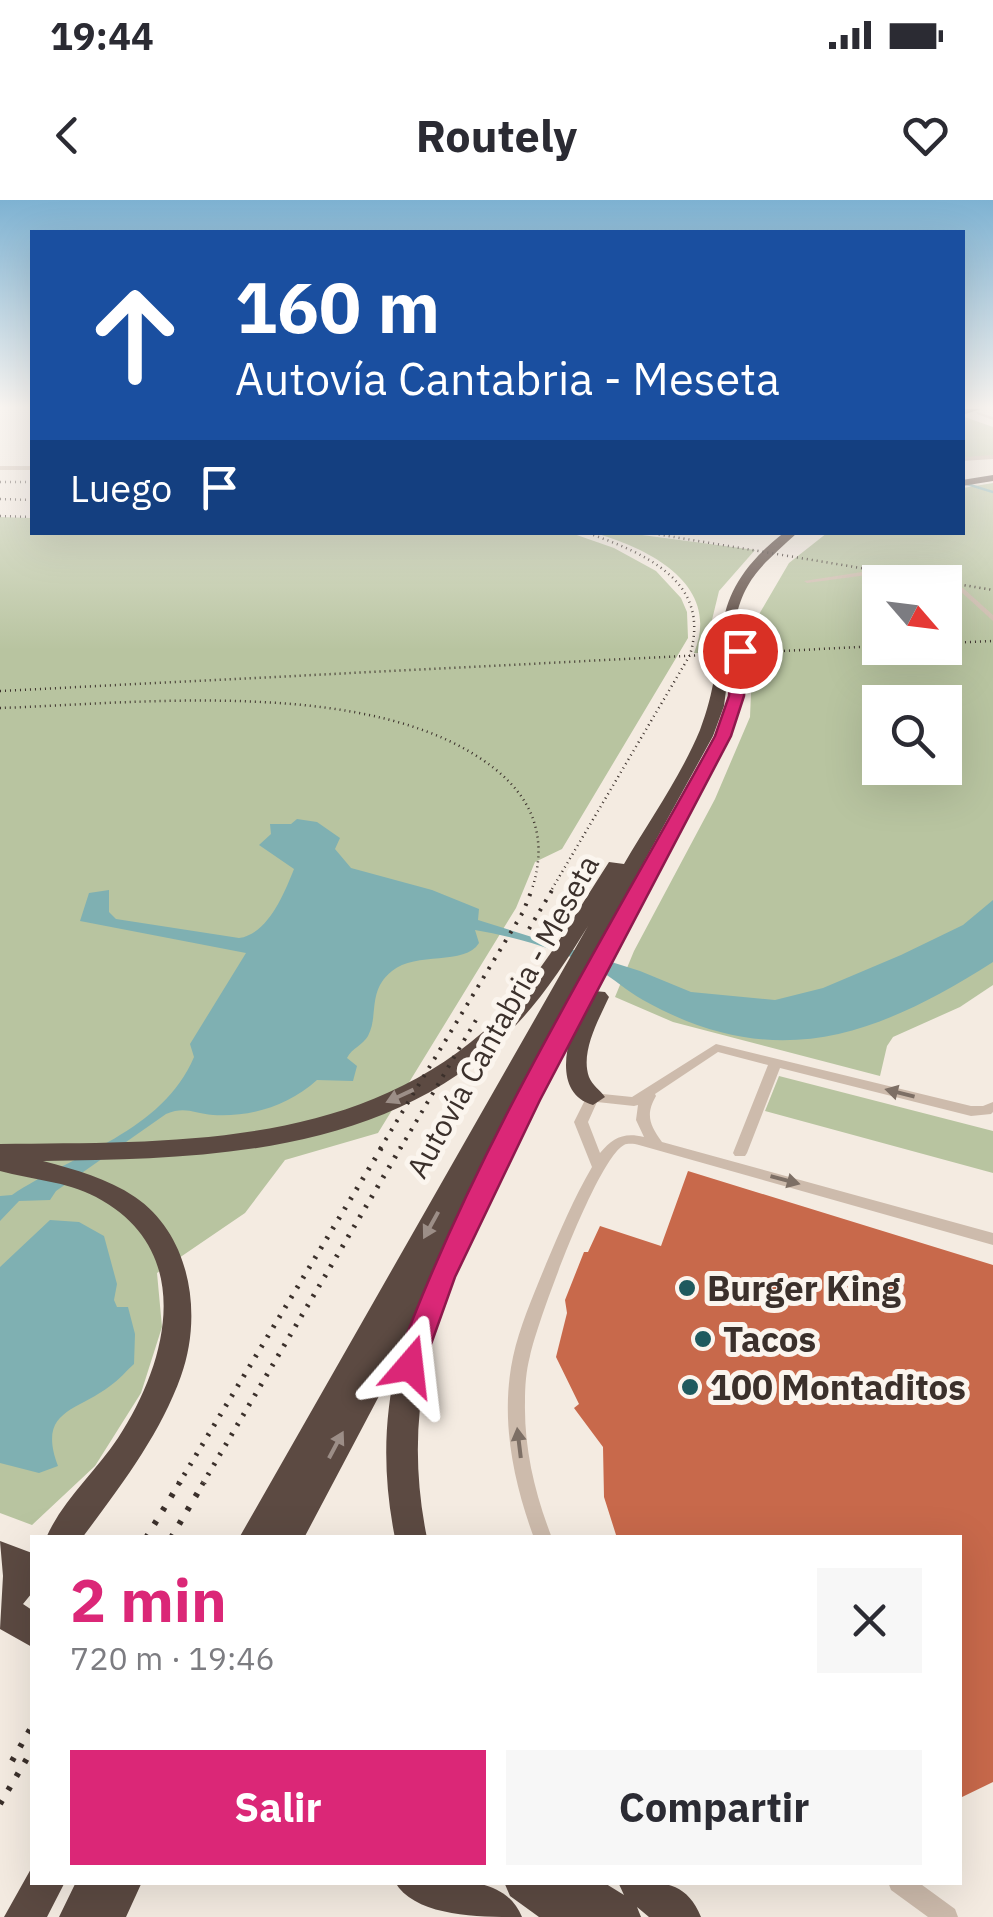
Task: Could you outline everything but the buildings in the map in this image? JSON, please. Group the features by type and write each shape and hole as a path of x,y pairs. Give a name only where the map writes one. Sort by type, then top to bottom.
{"highway":[{"name":"Autovía Cantabria - Meseta","path":"257,1535 693,757 717,706 730,604 742,578 780,547 803,535"},
{"name":"Autovía Cantabria - Meseta","path":"288,1535 599,979 731,715 739,677 742,612 753,584 780,547"},
{"path":"0,1164 234,1144 322,1126 392,1100 452,1068 492,1037 534,990 717,706"},
{"path":"593,1097 577,1083 574,1070 599,979"},
{"path":"412,1535 401,1466 404,1389 410,1366 441,1277 528,1100"},
{"path":"0,1153 50,1161 134,1210 160,1236 176,1281 178,1340 162,1390 64,1535"},
{"path":"0,1556 30,1570"},
{"path":"0,1605 30,1573"},
{"path":"0,1605 30,1620"},
{"path":"0,1605 30,1628"},
{"path":"24,1917 44,1885"},
{"path":"43,1917 60,1885"},
{"path":"79,1917 96,1885"},
{"path":"104,1917 120,1885"},
{"path":"418,1885 464,1917"},
{"path":"456,1885 502,1917"},
{"path":"528,1885 573,1917"},
{"path":"571,1885 621,1917"},
{"path":"642,1885 681,1917"}],"street":[{"path":"807,581 862,574"},
{"path":"962,589 993,620"},
{"path":"599,1166 581,1122 593,1097 626,1103 652,1094 716,1048 971,1111 986,1111 993,1106"},
{"path":"740,1153 776,1062"},
{"path":"652,1094 641,1117 644,1129 658,1145"},
{"path":"542,1535 523,1474 517,1425 521,1359 534,1312 599,1166 615,1144 628,1138 658,1145 993,1239"},
{"path":"903,1885 948,1917"}],"green space":[{"path":"965,489 993,489 993,985 960,1007 893,1037 880,1076 673,1022 615,997 634,951 715,799 750,717 754,623 789,563 824,535 965,535"},
{"path":"0,517 30,518 30,535 577,535 614,548 656,571 681,598 687,612 688,638 562,849 535,862 516,908 378,1133 285,1160 245,1213 157,1273 162,1327 141,1393 95,1466 32,1525 0,1513"},
{"path":"601,535 642,535 755,550 719,591 704,653 694,653 700,629 698,608 689,589 658,560"},
{"path":"779,1076 993,1131 993,1173 765,1111"}],"water":[{"path":"297,819 317,822 340,838 335,849 351,868 432,890 479,909 478,920 640,971 691,992 775,1000 823,988 963,925 993,900 993,962 907,1010 865,1026 823,1037 781,1040 737,1036 691,1023 643,1000 570,956 523,940 475,930 479,943 472,950 452,957 414,961 384,979 376,995 368,1036 347,1058 357,1066 353,1081 317,1080 294,1097 255,1112 213,1115 184,1110 166,1114 56,1191 50,1200 19,1201 0,1221 0,1196 12,1195 115,1138 161,1104 180,1083 194,1057 190,1044 246,953 80,921 89,893 109,890 109,912 116,919 239,938 249,935 274,911 294,869 259,845 271,834 270,824 291,824"},
{"path":"50,1220 79,1222 104,1236 117,1284 114,1300 117,1307 128,1307 135,1334 134,1364 110,1386 56,1423 52,1434 58,1466 39,1473 0,1463 0,1267"}],"waterway":[{"path":"984,489 993,492"}],"railway":[{"path":"0,499 30,500"},
{"path":"0,516 30,517"},
{"path":"592,535 650,560 682,589 691,607 694,629 690,656"},
{"path":"662,535 993,590"},
{"path":"962,642 993,641"},
{"path":"690,656 862,647"},
{"path":"0,691 690,656"},
{"path":"552,889 690,656"},
{"path":"0,708 121,702 257,702 325,708 388,720 446,739 495,769 528,808 538,838 532,889"},
{"path":"380,1149 523,912 533,887"},
{"path":"529,929 554,887"},
{"path":"400,1149 476,1020"},
{"path":"178,1485 382,1147"},
{"path":"202,1485 401,1147"},
{"path":"148,1535 180,1482"},
{"path":"173,1535 204,1482"},
{"path":"12,1761 30,1730"},
{"path":"0,1804 30,1753"}],"place":[{"name":"Burger King","path":"687,1288"},
{"name":"Tacos","path":"703,1339"},
{"name":"100 Montaditos","path":"690,1387"}],"route":[{"path":"410,1366 441,1277 528,1100 723,736 736,696 740,651"}]}
